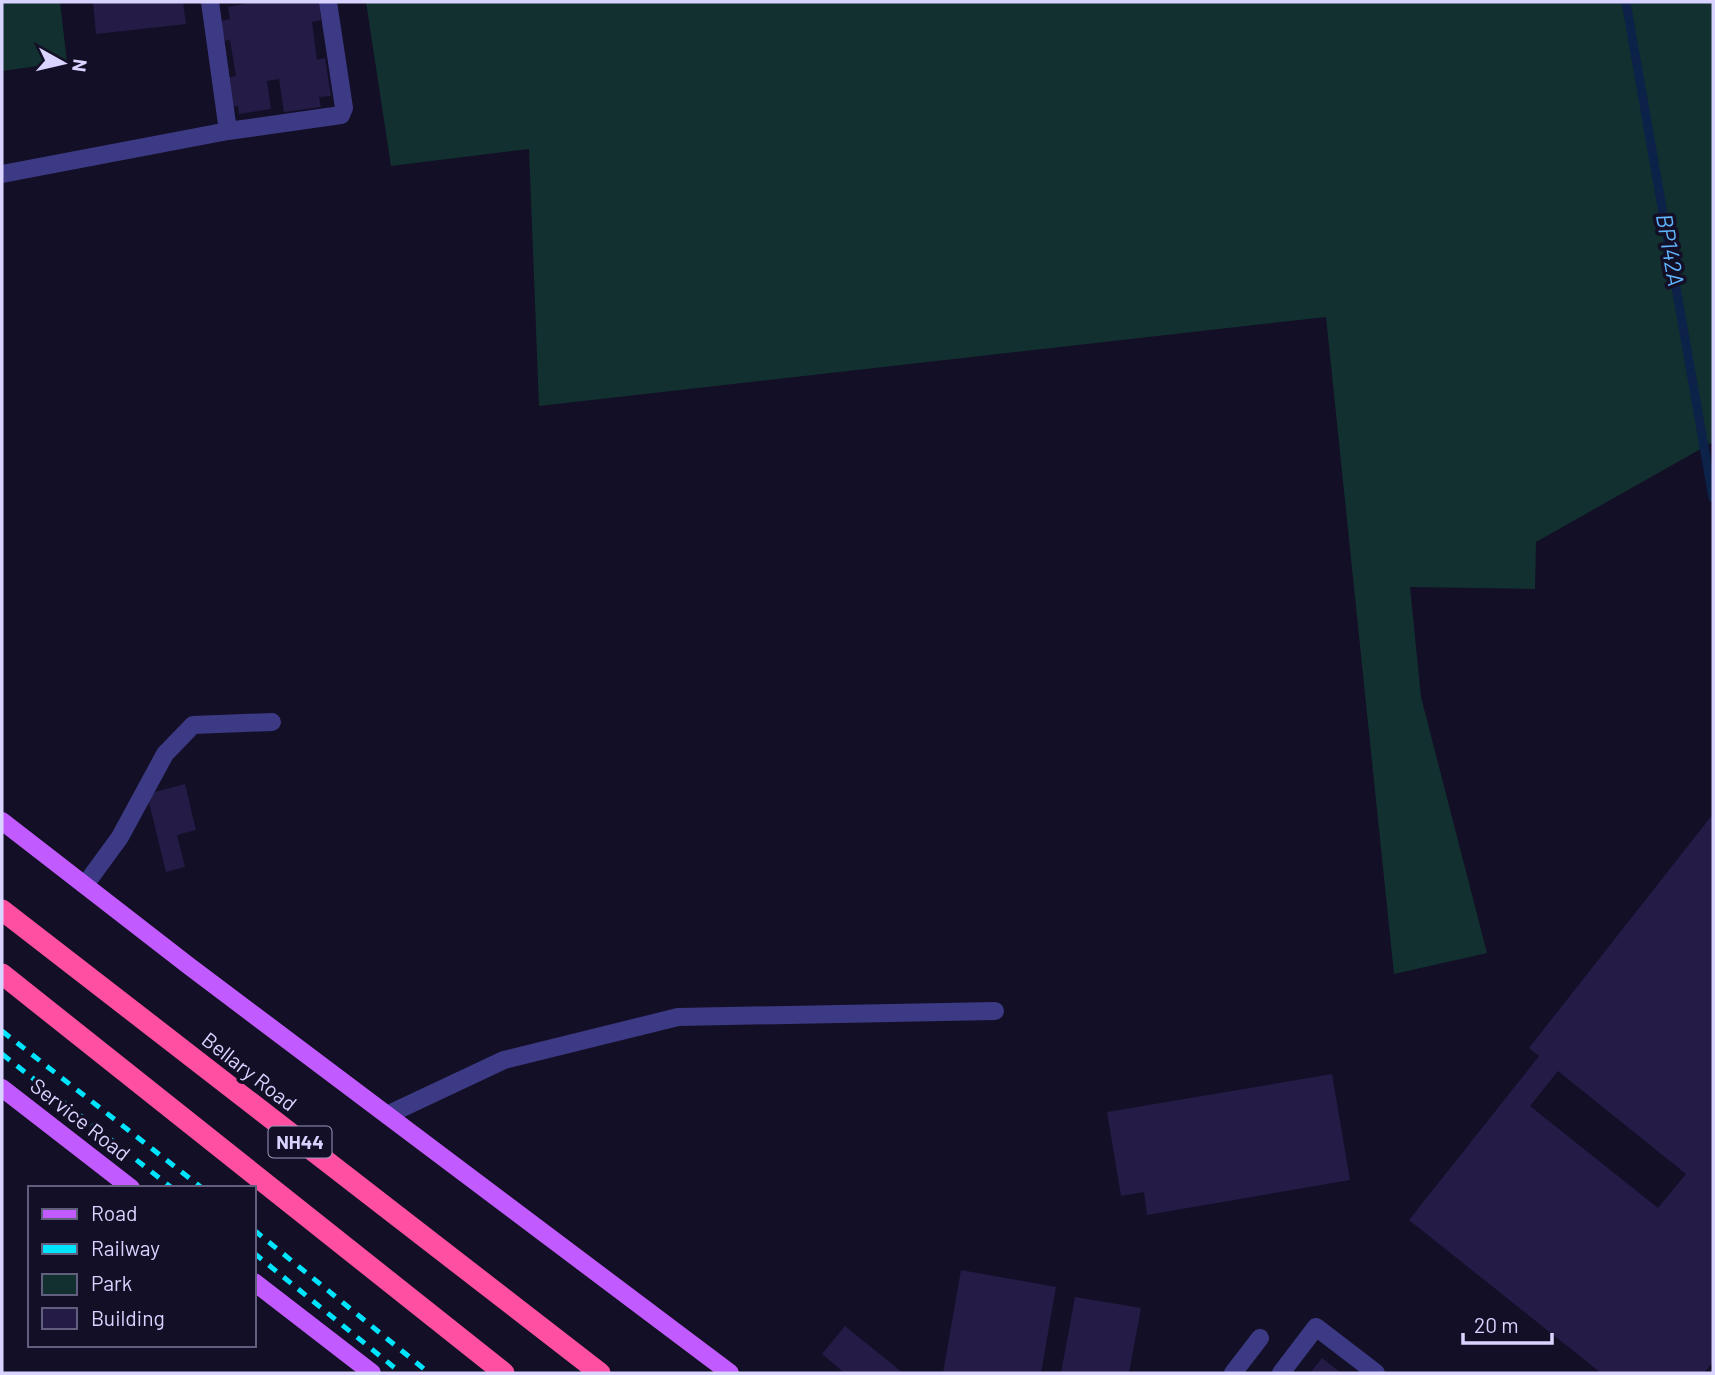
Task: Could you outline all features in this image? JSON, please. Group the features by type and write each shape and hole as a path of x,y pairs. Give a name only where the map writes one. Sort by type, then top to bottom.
{"highway":[{"name":"Bellary Road","path":"2,910 600,1373"},
{"name":"NH44","path":"2,974 504,1373"}],"main road":[{"path":"2,821 730,1373"},
{"name":"Service Road","path":"2,1088 128,1186"},
{"path":"256,1284 365,1371"}],"street":[{"path":"209,2 228,131"},
{"path":"2,174 228,131 341,115 344,108 328,2"},
{"path":"85,885 120,837 165,754 193,725 272,722"},
{"path":"387,1115 504,1059 678,1017 995,1011"},
{"path":"1281,1373 1317,1327 1376,1373"},
{"path":"1233,1373 1260,1338"}],"green space":[{"path":"2,2 60,2 67,62 2,71"},
{"path":"366,2 1713,2 1713,442 1536,542 1535,589 1410,587 1421,697 1487,953 1394,974 1326,317 539,406 529,149 391,166"}],"building":[{"path":"93,2 183,2 186,24 96,34"},
{"path":"255,2 319,2 321,20 312,22 317,60 325,58 331,96 319,97 321,107 284,112 279,79 267,81 271,109 239,114 238,106 231,107 226,78 236,76 230,40 223,41 221,21 230,19 228,7"},
{"path":"185,784 196,830 177,835 185,867 166,872 147,794"},
{"path":"1713,814 1713,1362 1704,1373 1601,1373 1409,1220 1539,1056 1529,1048","holes":["1558,1071 1686,1174 1658,1208 1530,1106"]},
{"path":"1332,1074 1350,1180 1147,1215 1144,1192 1121,1196 1107,1112"},
{"path":"961,1270 1056,1287 1041,1373 943,1373"},
{"path":"1075,1297 1141,1308 1129,1373 1061,1373"},
{"path":"845,1326 903,1373 840,1373 842,1371 822,1354"},
{"path":"1322,1358 1341,1373 1310,1373"}],"waterway":[{"name":"BP142A","path":"1626,2 1713,498"}],"railway":[{"path":"2,1031 199,1186"},
{"path":"2,1054 169,1186"},
{"path":"256,1232 429,1373"},
{"path":"256,1255 401,1373"}]}
